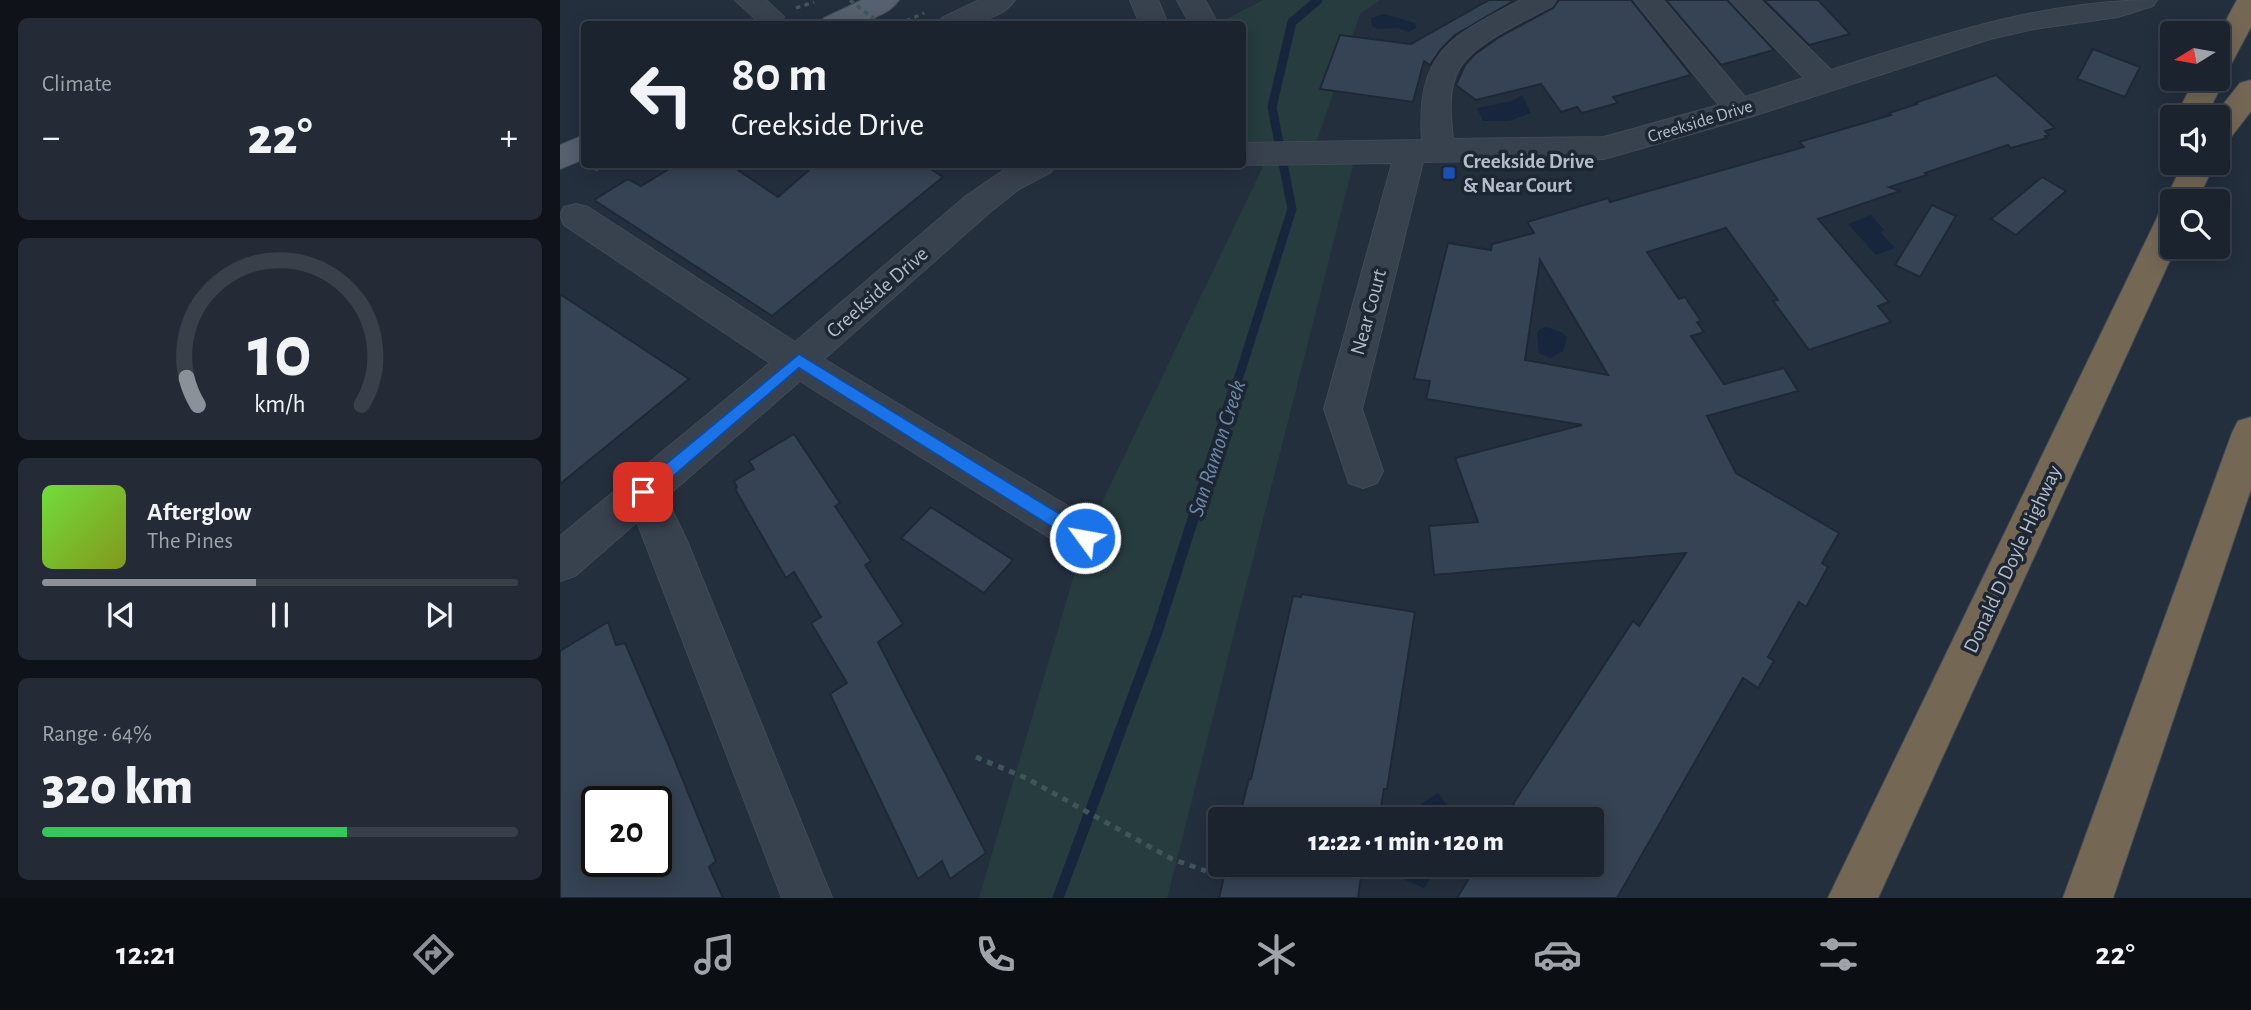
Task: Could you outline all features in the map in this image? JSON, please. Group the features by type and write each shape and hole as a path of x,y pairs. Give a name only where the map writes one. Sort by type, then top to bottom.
{"highway":[{"path":"2230,40 2251,0"},
{"path":"2230,117 2251,90"},
{"name":"Donald D Doyle Highway","path":"1853,898 2160,246"},
{"path":"2088,898 2251,433"}],"main road":[{"path":"840,21 885,0"},
{"path":"560,158 581,148"}],"street":[{"path":"957,21 1002,0"},
{"path":"1144,0 1153,21"},
{"path":"1191,0 1202,21"},
{"name":"Near Court","path":"1363,471 1343,409 1424,153 1436,106 1440,75 1453,54 1472,40 1542,0"},
{"path":"1648,0 1739,110"},
{"path":"1744,0 1824,81"},
{"name":"Creekside Drive","path":"1246,154 1604,148 1739,110 1984,31 2034,20 2118,8 2143,0"},
{"name":"Creekside Drive","path":"560,562 978,204 1008,181 1032,168"},
{"path":"576,216 799,360 1085,538"},
{"path":"643,492 667,541 807,898"}],"path":[{"path":"850,0 877,21"},
{"path":"976,757 1026,778 1172,859 1206,871"}],"green space":[{"path":"1263,0 1380,0 1360,14 1313,152 1356,153 1167,898 979,898 1085,538 1269,154 1246,154 1246,21 1223,21"}],"water":[{"path":"1384,14 1415,23 1416,28 1409,32 1372,26 1371,18"},
{"path":"1522,95 1531,113 1509,121 1483,121 1477,108 1512,101"},
{"path":"1871,215 1884,230 1880,232 1895,248 1876,255 1848,224"},
{"path":"1547,327 1563,333 1567,338 1563,351 1550,358 1539,353 1537,334 1540,329"},
{"path":"1438,793 1448,807 1420,807"},
{"path":"1399,877 1432,877 1424,888"}],"building":[{"path":"1489,0 1515,0 1455,35 1430,65 1424,61 1413,102 1320,89 1340,35 1411,44"},
{"path":"1559,0 1631,0 1691,75 1613,97 1618,103 1582,113 1577,107 1561,112 1541,84 1476,100 1456,85 1465,65 1474,55 1499,37 1553,8"},
{"path":"1666,0 1727,0 1774,50 1721,65"},
{"path":"1764,0 1818,0 1850,34 1809,45"},
{"path":"2093,49 2140,67 2125,97 2077,79"},
{"path":"1996,75 2055,128 2045,131 2049,135 2045,136 2047,138 2011,148 2008,145 1925,173 1927,175 1889,187 1900,191 1818,219 1889,302 1878,306 1891,322 1809,350 1773,301 1778,300 1726,228 1647,252 1679,299 1685,297 1701,321 1697,322 1704,332 1691,336 1724,384 1784,368 1798,391 1707,416 1736,473 1839,533 1822,563 1828,567 1806,607 1799,602 1768,657 1774,661 1758,688 1743,678 1617,898 1457,898 1470,877 1604,877 1604,807 1515,807 1513,804 1633,621 1639,626 1686,553 1434,575 1429,526 1478,522 1455,458 1582,425 1426,399 1430,381 1414,379 1448,243 1491,250 1492,244 1534,233 1527,222 1608,198 1610,202 1804,147 1799,142 1891,115 1889,113 1917,104 1915,103","holes":["1540,260 1608,375 1525,360"]},
{"path":"670,168 735,168 778,197 811,168 929,168 943,177 772,316 594,200 628,179 641,186"},
{"path":"2042,177 2066,191 2016,235 1991,219"},
{"path":"1932,205 1956,216 1920,277 1895,265"},
{"path":"560,294 689,379 560,484"},
{"path":"794,434 840,503 835,506 871,561 865,565 903,624 878,642 986,853 950,879 942,861 918,879 830,694 847,683 811,623 821,617 794,572 786,578 735,489 737,487 734,481 754,469 749,461"},
{"path":"931,507 1013,560 984,593 901,538"},
{"path":"1302,594 1415,612 1387,789 1384,789 1381,807 1242,807 1251,779 1293,596 1301,597"},
{"path":"608,622 616,645 625,643 669,746 716,861 709,867 723,898 560,898 560,651"},
{"path":"1224,877 1361,877 1358,898 1219,898"}],"waterway":[{"name":"San Ramon Creek","path":"1236,386 1292,209 1272,107 1292,22 1318,0"},
{"name":"San Ramon Creek","path":"1058,898 1157,632 1236,384"}],"place":[{"name":"Creekside Drive & Near Court","path":"1449,173"}],"route":[{"path":"643,492 799,360 1085,538"}]}
